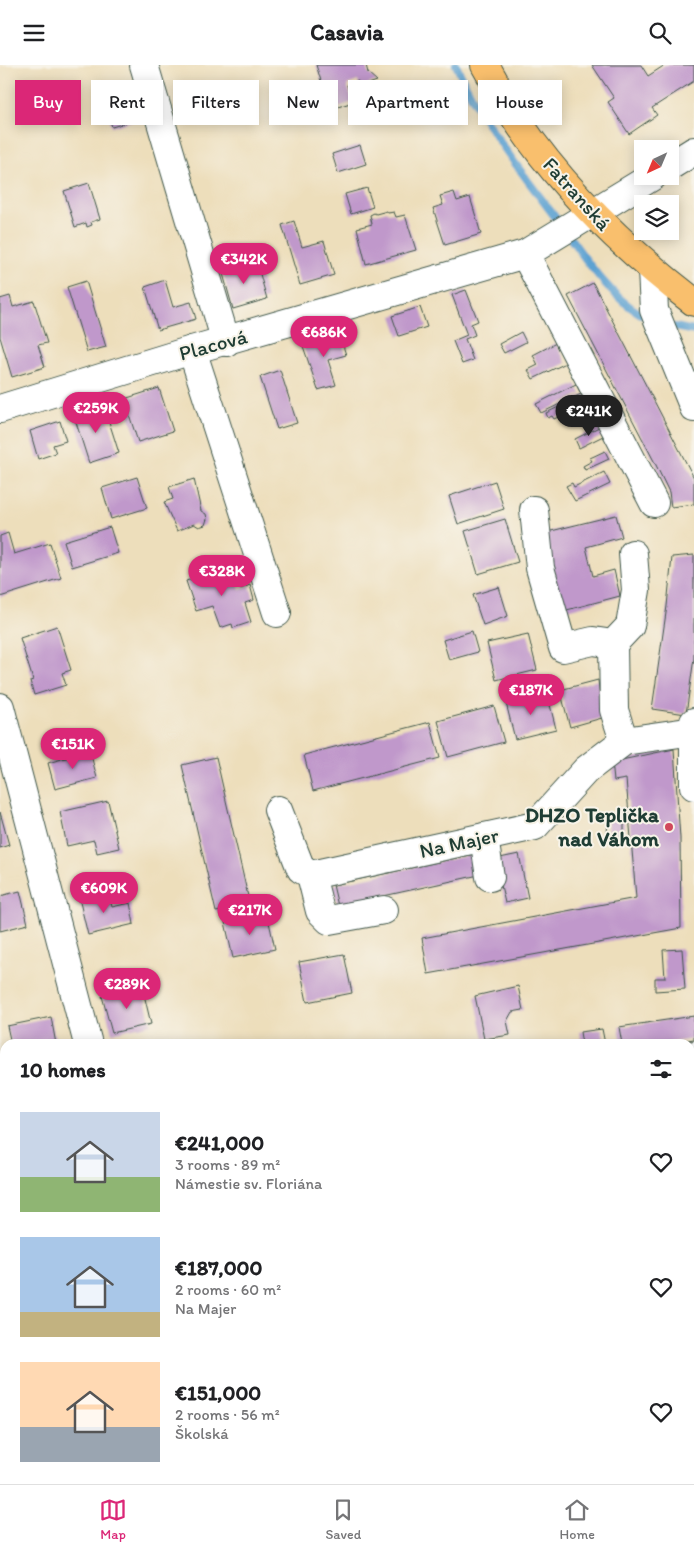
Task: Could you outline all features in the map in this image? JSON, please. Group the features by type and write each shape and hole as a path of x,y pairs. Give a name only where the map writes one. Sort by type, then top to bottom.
{"main road":[{"name":"Fatranská","path":"486,65 517,121 588,218 694,301"}],"street":[{"path":"144,65 226,342"},
{"path":"679,160 694,151"},
{"name":"Placová","path":"0,409 192,350 226,342 525,254 588,218 639,185"},
{"path":"525,254 654,503"},
{"path":"652,270 654,311 694,408"},
{"path":"192,350 277,613"},
{"path":"534,510 540,568 563,648 593,641 613,644"},
{"path":"624,741 614,710 613,644 630,626 636,590 634,554"},
{"path":"0,707 87,1039"},
{"path":"694,728 694,786"},
{"name":"Na Majer","path":"311,875 535,826 586,770 624,741 694,728"},
{"path":"278,810 301,869 311,875 320,911 329,921 384,910"},
{"path":"484,837 490,877"}],"building":[{"path":"316,65 366,65 368,73 376,80 348,80 348,104 338,107 338,80 321,80"},
{"path":"592,65 641,65 648,76 665,65 694,65 694,81 652,108 657,115 629,134 608,102 614,98"},
{"path":"360,145 366,164 338,173 332,154"},
{"path":"89,183 100,219 91,222 92,225 87,227 86,223 75,227 64,191"},
{"path":"367,188 373,207 351,214 345,194"},
{"path":"454,192 457,201 470,197 481,234 445,245 433,208 443,205 440,196"},
{"path":"387,211 388,213 394,212 396,217 405,215 416,250 366,264 357,228 372,224 370,215"},
{"path":"294,221 302,247 324,241 334,275 300,285 282,225"},
{"path":"256,260 267,299 233,309 222,270"},
{"path":"165,280 173,307 191,302 196,319 158,330 145,287"},
{"path":"86,281 106,347 87,352 67,287"},
{"path":"593,283 694,478 694,504 671,507 669,492 655,463 568,296"},
{"path":"466,290 478,321 471,324 475,335 465,339 473,360 462,364 453,341 467,335 452,295"},
{"path":"10,296 13,307 34,301 47,343 38,345 45,367 12,377 0,337 0,299"},
{"path":"420,307 427,327 399,336 392,316"},
{"path":"338,330 346,355 328,360 336,385 318,390 303,346 320,340 318,336"},
{"path":"521,332 526,342 504,353 499,344"},
{"path":"556,343 566,363 533,379 528,370 538,365 533,355"},
{"path":"280,370 297,423 277,429 260,377"},
{"path":"576,384 581,394 541,413 536,404"},
{"path":"159,388 173,431 138,442 124,399"},
{"path":"586,394 589,402 554,419 552,416 548,418 546,413"},
{"path":"104,406 119,453 89,463 74,416"},
{"path":"60,421 66,441 53,445 56,453 38,459 30,431"},
{"path":"599,427 603,436 579,448 575,439"},
{"path":"605,451 609,459 585,470 583,466 592,461 590,458"},
{"path":"604,472 610,484 575,501 566,486 572,483 574,487"},
{"path":"137,477 147,508 111,519 102,488"},
{"path":"194,479 201,511 206,514 207,519 205,525 199,527 194,524 177,531 164,502 173,499 169,487"},
{"path":"495,481 504,509 458,524 449,496"},
{"path":"616,515 622,537 586,547 593,576 614,570 620,596 563,611 543,533"},
{"path":"505,519 518,562 478,574 465,531"},
{"path":"110,527 118,553 72,567 64,541"},
{"path":"8,533 14,554 50,543 61,578 0,597 0,536"},
{"path":"694,555 694,658 686,714 652,709 672,557"},
{"path":"232,566 240,589 250,585 254,600 245,603 251,622 233,628 232,624 220,628 212,606 196,611 186,581"},
{"path":"499,587 508,616 483,625 473,595"},
{"path":"57,626 71,670 62,673 66,685 34,695 30,681 33,680 20,638"},
{"path":"472,631 478,652 449,660 443,640"},
{"path":"528,634 537,670 496,680 487,643"},
{"path":"598,680 602,718 570,727 560,690"},
{"path":"547,693 556,729 515,739 506,703"},
{"path":"494,706 504,742 448,757 438,721"},
{"path":"430,722 440,758 313,791 304,755"},
{"path":"674,749 680,838 681,928 428,974 422,938 636,898 626,779 614,781 612,762"},
{"path":"90,751 97,778 55,789 48,763"},
{"path":"216,757 250,905 216,912 182,765"},
{"path":"108,801 119,848 97,853 94,840 67,846 60,812"},
{"path":"0,812 9,845 0,848"},
{"path":"608,816 624,817 624,838 607,838"},
{"path":"475,854 479,875 338,906 333,885"},
{"path":"519,854 528,898 505,903 495,859"},
{"path":"20,891 28,924 0,931 0,896"},
{"path":"108,891 112,907 130,903 134,924 88,935 79,898"},
{"path":"267,913 275,949 233,958 225,922"},
{"path":"682,949 685,989 655,991 655,978 665,978 663,950"},
{"path":"344,954 352,993 307,1002 299,962"},
{"path":"142,986 151,1024 112,1033 102,996"},
{"path":"518,986 523,1010 512,1012 507,1021 510,1035 484,1039 475,996"},
{"path":"694,1016 694,1039 621,1039 619,1027"},
{"path":"51,1017 55,1039 10,1039 7,1026"},
{"path":"602,1029 604,1039 581,1039 580,1032"}],"waterway":[{"path":"456,65 477,106 490,126 516,165 585,259 617,296 641,314"},
{"path":"675,327 694,331"}],"place":[{"name":"DHZO Teplička nad Váhom","path":"669,827"}]}
